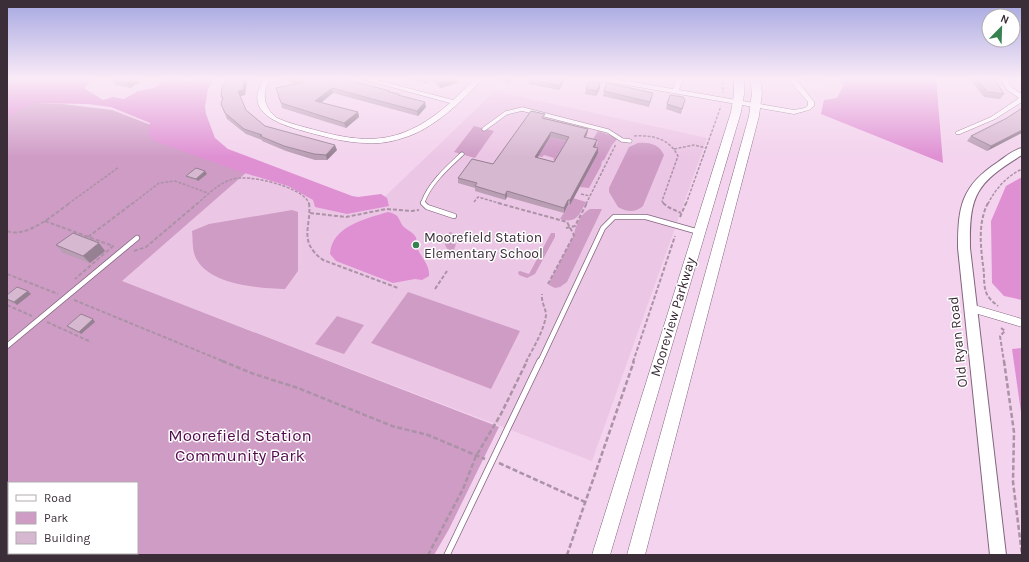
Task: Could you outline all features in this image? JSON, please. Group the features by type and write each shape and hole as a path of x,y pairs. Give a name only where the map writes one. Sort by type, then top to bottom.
{"main road":[{"name":"Mooreview Parkway","path":"601,555 737,104"},
{"name":"Mooreview Parkway","path":"636,555 756,105"}],"street":[{"path":"262,104 265,111 275,119 337,138 380,141 403,136 431,123 452,104"},
{"path":"751,104 794,112 807,109 811,104"},
{"path":"958,133 993,118 1013,104"},
{"name":"Old Ryan Road","path":"998,555 964,248 964,219 968,202 984,178 1003,162 1022,151"},
{"path":"971,308 1022,323"}],"lane":[{"path":"484,129 506,111 522,109 608,132 622,140 630,142"},
{"path":"454,216 428,207 423,202 424,198 442,175 462,154"},
{"path":"447,555 493,462 597,239 608,222 614,217 646,217 699,232"},
{"path":"7,346 138,238"}],"path":[{"path":"680,217 720,107 724,104"},
{"path":"566,228 575,226 617,142 630,136 644,135 658,137 669,143 674,148 678,156 662,201 664,205 681,213"},
{"path":"674,148 694,145 706,148"},
{"path":"7,231 12,233 36,227 119,167"},
{"path":"997,308 998,306 990,299 986,292 980,236 982,219 986,206 996,189 1014,172 1022,169"},
{"path":"129,253 146,247 209,193 230,180 242,177 254,178 281,186 306,196 310,213 307,222 308,237 311,248 316,256 398,288"},
{"path":"88,237 158,183 175,181 209,193"},
{"path":"581,194 590,196"},
{"path":"474,202 478,197 567,222 574,235 548,284"},
{"path":"310,213 338,217 351,217 379,210 392,209 410,212 428,207"},
{"path":"45,221 113,246 72,281"},
{"path":"567,555 616,415 675,236"},
{"path":"435,289 447,271"},
{"path":"7,274 59,294"},
{"path":"53,299 63,291"},
{"path":"428,555 463,489 476,456 501,414 541,331 546,314 541,301 542,294"},
{"path":"79,296 73,300 254,374 298,388 392,426 428,434 585,502"},
{"path":"7,305 91,342"},
{"path":"32,316 38,312"},
{"path":"42,326 52,318"},
{"path":"1001,328 1004,331 1000,336 1014,432 1012,482 1022,555"}],"shaded area":[{"path":"7,104 32,104 7,117"},
{"path":"90,104 205,104 206,114 215,138 228,149 352,196 358,197 381,194 387,198 389,206 347,214 315,207 313,200 288,186 241,172 155,141 148,134 150,123 111,107"},
{"name":"Moorefield Station Elementary School","path":"481,104 555,104 707,138 592,461 121,281 255,165 371,210"},
{"path":"823,104 938,104 943,163 821,114"},
{"path":"1022,177 1022,300 1004,296 992,283 991,221 1006,186"},
{"path":"388,212 396,215 403,226 416,237 417,248 427,265 429,272 429,276 422,280 415,279 393,283 336,261 330,254 332,244 343,230 360,221"},
{"path":"1022,348 1022,419 1012,349"}],"green space":[{"name":"Moorefield Station Community Park","path":"31,104 64,104 112,110 255,165 122,281 499,427 449,529 434,555 7,555 7,115"},
{"path":"474,126 494,131 475,158 454,152"},
{"path":"598,131 618,138 602,161 601,166 589,188 580,187 598,142 593,139"},
{"path":"550,137 569,142 557,161 553,160 554,158 544,155 542,157 538,156"},
{"path":"638,143 653,144 662,151 664,155 643,206 634,211 628,211 618,207 609,192 609,188 629,147"},
{"path":"573,198 586,202 577,217 574,219 560,219"},
{"path":"590,209 602,209 567,282 560,287 555,288 549,285 550,281 574,235 579,220 584,213"},
{"path":"292,210 298,212 298,271 285,289 248,286 222,279 210,273 201,266 195,256 192,231 209,224"},
{"path":"450,232 456,234 451,242 456,244 454,250 448,250 445,245 445,237"},
{"path":"551,233 555,233 555,237 535,274 527,278 519,275 518,272 520,271 529,274"},
{"path":"408,292 520,331 491,389 371,343"},
{"path":"337,316 364,325 344,354 315,344"}],"building":[{"path":"221,104 244,104 246,110 265,126 335,145 326,155 314,154 284,146 260,136 262,135 244,129 225,113"},
{"path":"285,104 328,104 358,112 344,123"},
{"path":"392,104 423,104 417,111"},
{"path":"668,104 684,104 682,109"},
{"path":"1022,108 1022,130 991,146 971,136 1007,118"},
{"name":"Moorefield Station Elementary School","path":"531,111 545,114 542,118 588,129 584,137 597,140 593,147 598,148 570,200 568,200 564,208 507,191 505,195 475,186 477,183 458,178 472,159 493,164","holes":["551,132 569,137 554,162 535,157"]},
{"path":"196,168 205,171 196,179 186,176"},
{"path":"73,233 99,243 83,256 56,245"},
{"path":"17,287 28,291 14,302 7,299 7,295"},
{"path":"81,314 93,319 79,332 67,326"}],"place":[{"name":"Moorefield Station Elementary School","path":"416,245"}]}
